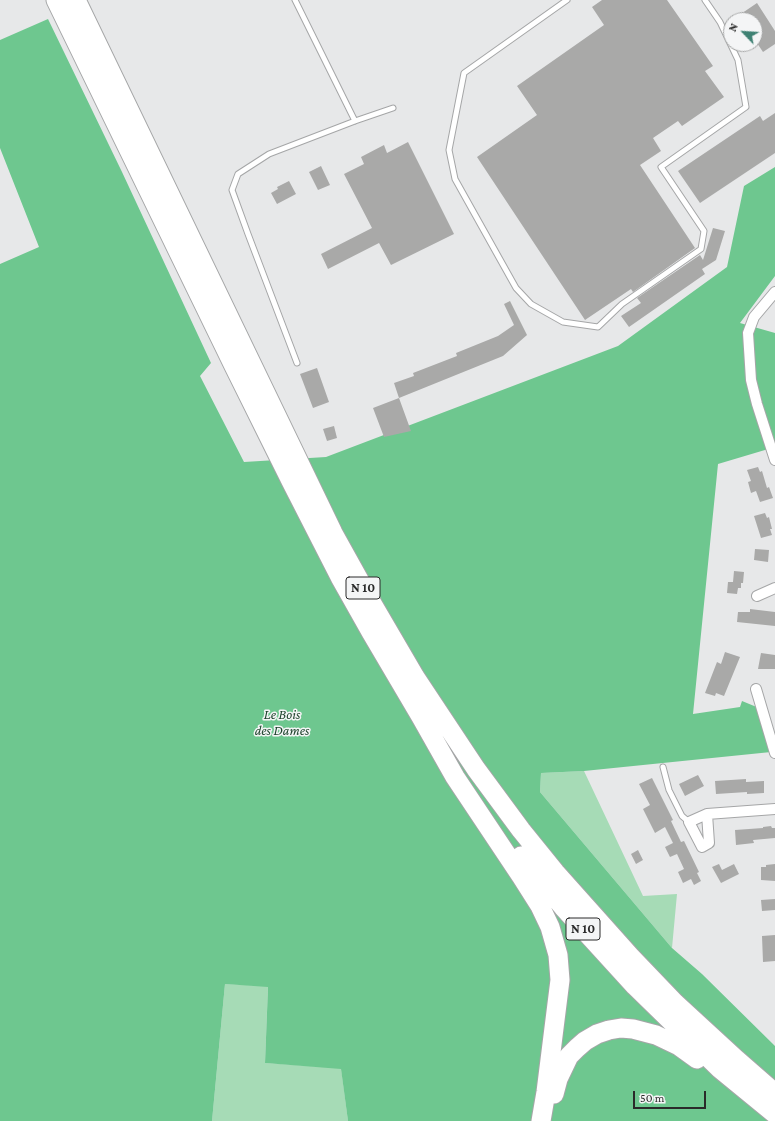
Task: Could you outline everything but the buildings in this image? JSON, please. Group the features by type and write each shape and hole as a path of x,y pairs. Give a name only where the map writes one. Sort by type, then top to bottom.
{"highway":[{"name":"N 10","path":"56,0 294,488 340,578 421,717 477,798 527,864 568,913 635,986 715,1064 775,1115"},
{"name":"N 10","path":"76,0 333,533 369,599 415,677 476,769 521,830 555,872 630,956 675,1003 775,1093"},
{"path":"421,717 455,778 521,876 540,906 550,927 558,955 560,980 541,1121"},
{"path":"555,872 679,995 742,1054 775,1082"},
{"path":"549,1121 558,1079 569,1056 577,1048 597,1034 621,1028 633,1029 656,1035 679,1046 721,1080 775,1115"}],"street":[{"path":"775,292 754,317 748,333 751,380 775,460"},
{"path":"757,596 775,588"},
{"path":"756,689 775,753"},
{"path":"707,814 709,843 702,847 689,822 707,814 775,809"}],"lane":[{"path":"295,0 355,120"},
{"path":"567,0 464,73 449,150 455,179 516,288 531,304 563,322 598,327 622,304 701,249 704,231 661,166 746,107 738,60 720,22 705,0"},
{"path":"297,363 232,190 238,174 270,154 355,120 393,108"},
{"path":"663,767 669,790 682,816 689,822"}],"green space":[{"name":"Le Bois des Dames","path":"48,19 122,172 211,363 200,376 244,462 326,457 618,346 727,267 744,186 775,167 775,276 740,323 775,333 775,447 718,464 693,714 740,707 742,701 759,708 771,752 584,771 541,773 540,792 672,948 702,974 775,1046 775,1121 348,1121 341,1069 265,1063 268,987 225,984 212,1121 0,1121 0,264 39,247 0,148 0,40"},
{"path":"584,771 643,896 677,894 672,948 540,792 541,773"},
{"path":"225,984 268,986 265,1063 341,1068 348,1121 212,1121"}]}
